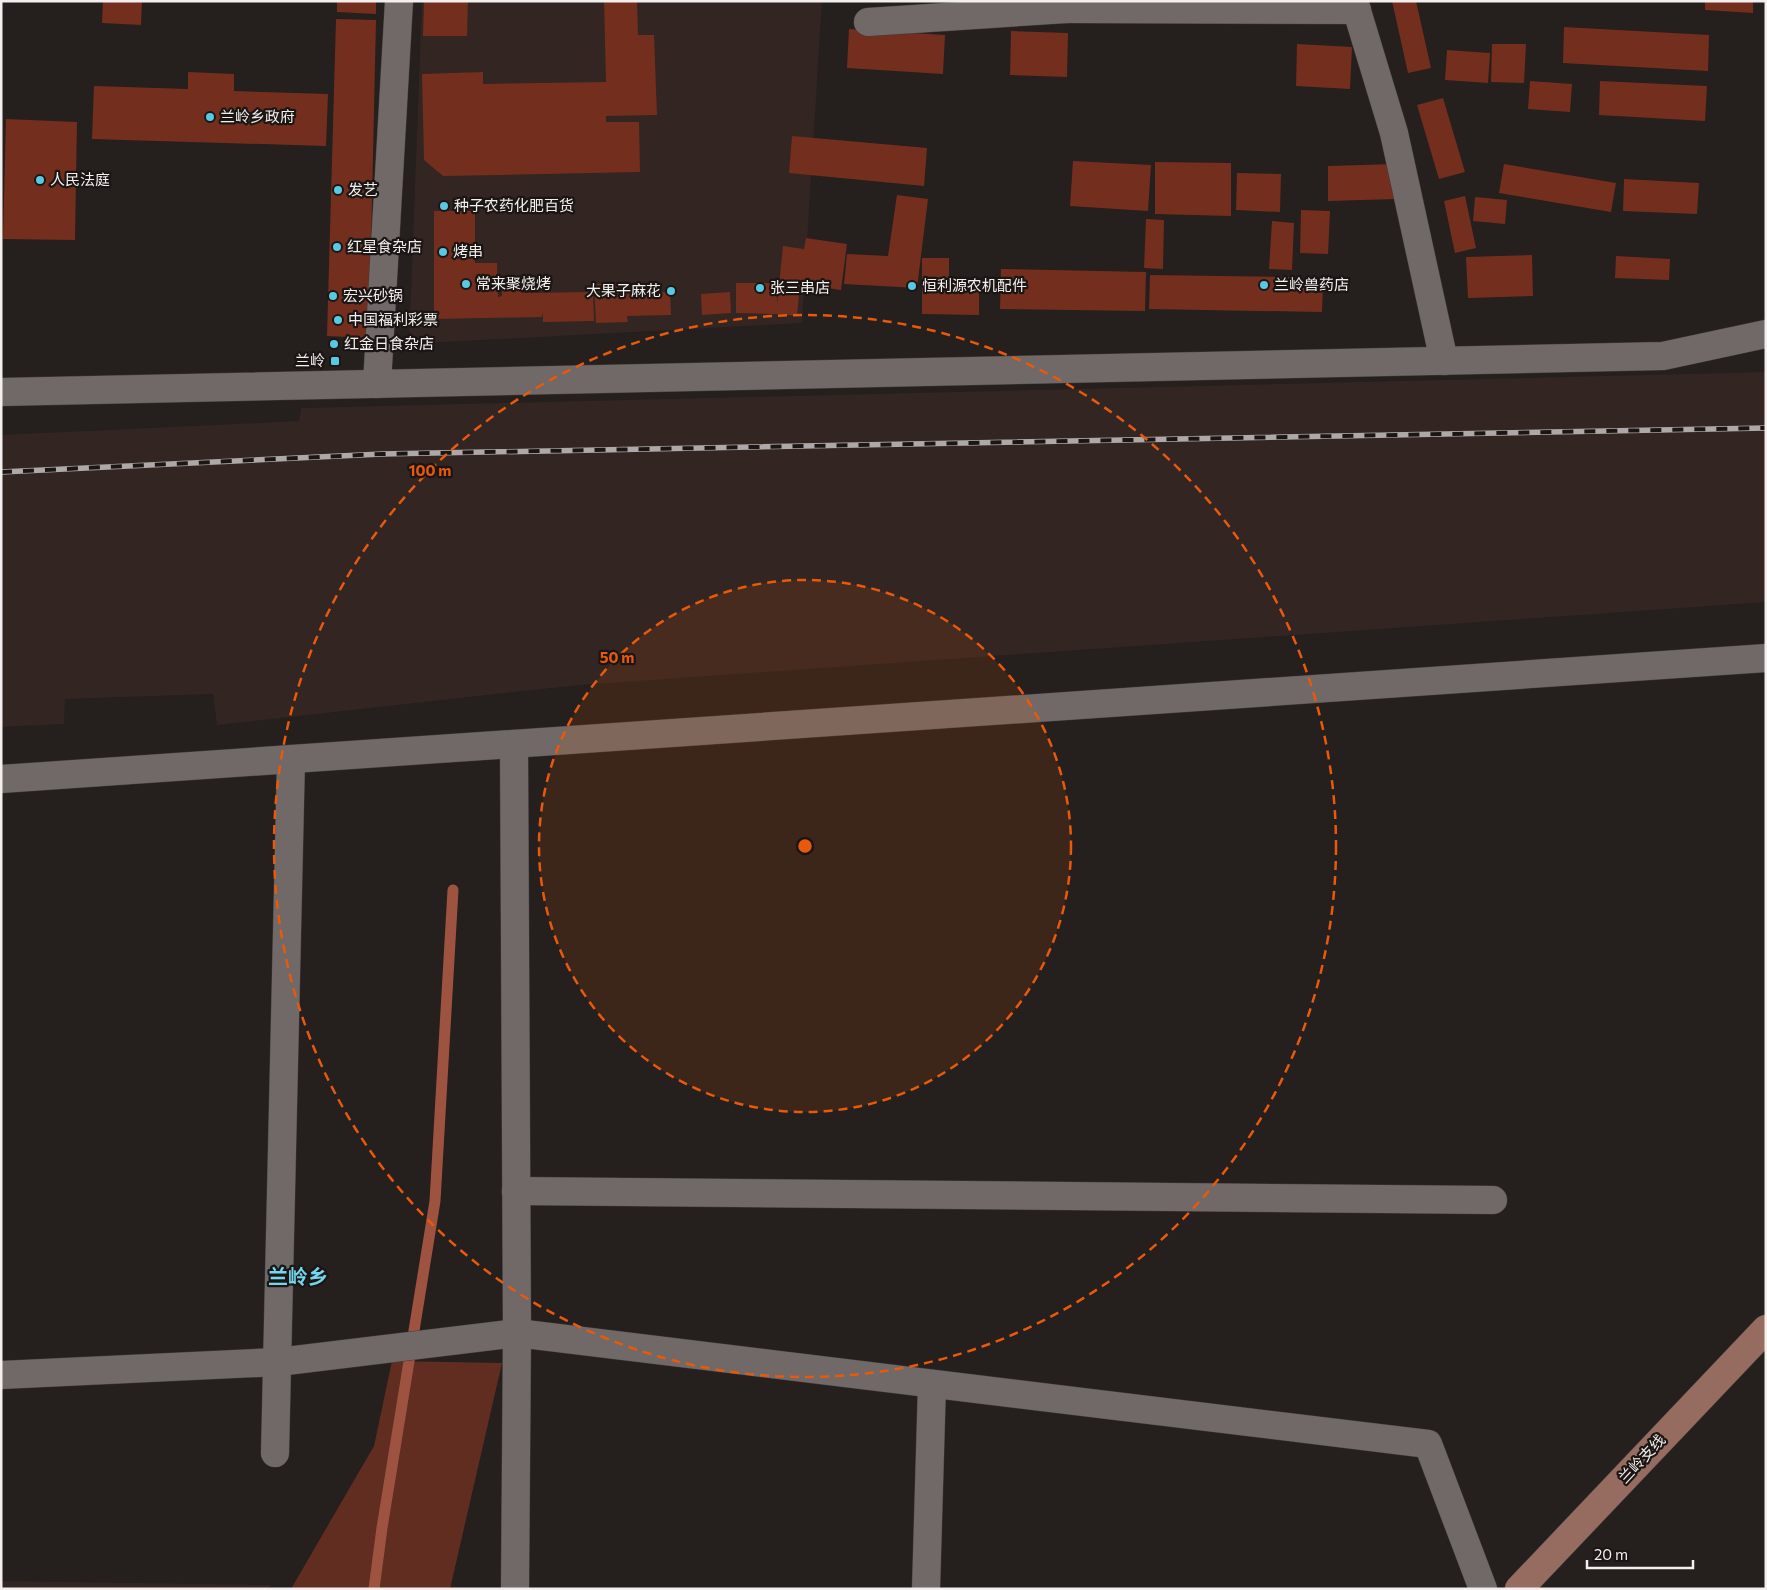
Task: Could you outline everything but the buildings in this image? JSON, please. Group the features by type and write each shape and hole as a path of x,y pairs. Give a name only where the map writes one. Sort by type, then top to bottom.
{"main road":[{"name":"兰岭支线","path":"1519,1589 1766,1328"}],"street":[{"path":"378,384 399,1"},
{"path":"868,22 1067,5 1355,6 1394,133 1444,361"},
{"path":"1,392 1662,356 1766,334"},
{"path":"1,779 1766,658"},
{"path":"514,744 517,1333 515,1589"},
{"path":"275,1453 291,760"},
{"path":"516,1191 1493,1200"},
{"path":"1,1375 278,1362 517,1333 1428,1444 1483,1589"},
{"path":"926,1589 932,1384"}],"shaded area":[{"path":"422,1 822,1 802,323 409,344"},
{"path":"1766,372 1766,602 579,685 217,725 213,694 65,699 64,724 1,727 1,435 299,421 301,408"},
{"path":"392,1361 502,1363 450,1589 291,1589 374,1446"},
{"path":"1,1581 270,1585 270,1589 1,1589"}],"waterway":[{"path":"374,1589 382,1528 435,1201 453,890"}],"railway":[{"path":"1,472 382,454 1766,428"}],"place":[{"name":"兰岭乡政府","path":"210,117"},
{"name":"人民法庭","path":"40,180"},
{"name":"发艺","path":"338,190"},
{"name":"种子农药化肥百货","path":"444,206"},
{"name":"红星食杂店","path":"337,247"},
{"name":"烤串","path":"443,252"},
{"name":"常来聚烧烤","path":"466,284"},
{"name":"兰岭兽药店","path":"1264,285"},
{"name":"恒利源农机配件","path":"912,286"},
{"name":"张三串店","path":"760,288"},
{"name":"大果子麻花","path":"671,291"},
{"name":"宏兴砂锅","path":"333,296"},
{"name":"中国福利彩票","path":"338,320"},
{"name":"红金日食杂店","path":"334,344"},
{"name":"兰岭","path":"335,361"}],"district":[{"name":"兰岭乡","path":"298,1277"}]}
